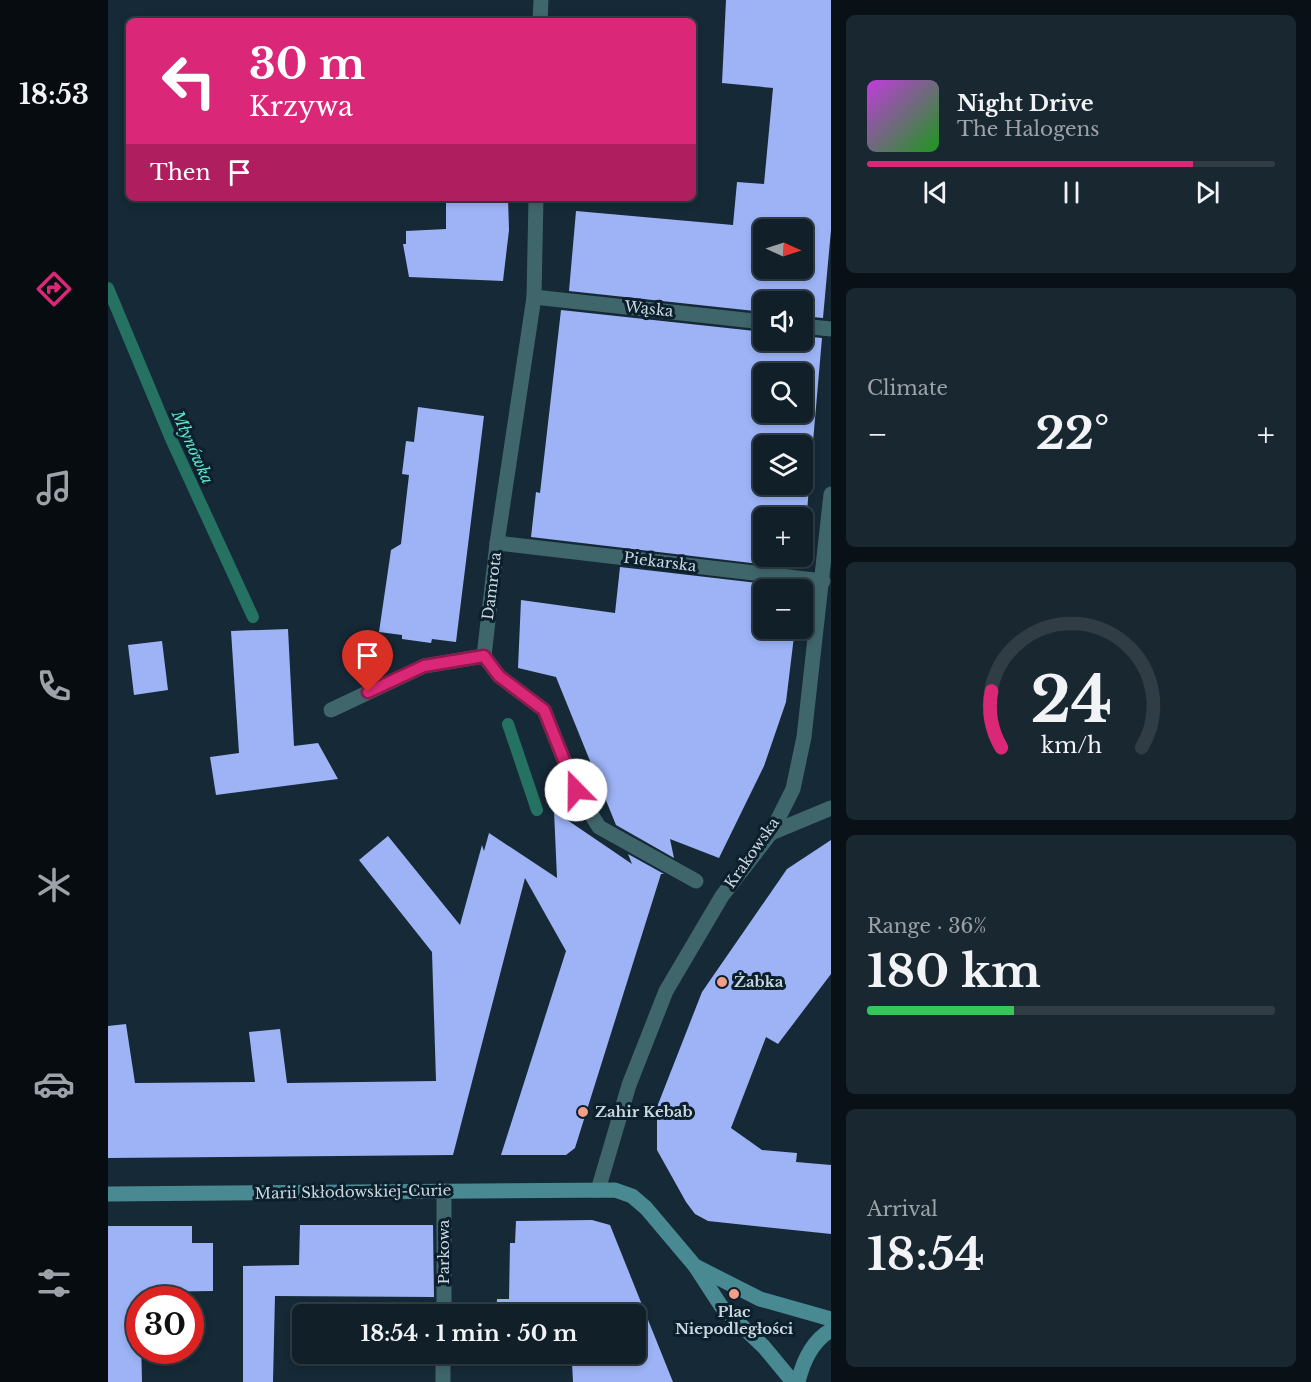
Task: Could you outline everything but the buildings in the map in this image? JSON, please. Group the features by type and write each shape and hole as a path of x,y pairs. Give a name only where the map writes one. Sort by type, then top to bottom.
{"main road":[{"name":"Marii Skłodowskiej-Curie","path":"108,1194 598,1190"},
{"path":"598,1190 615,1190 632,1196 646,1208 695,1266 721,1306 764,1347 793,1382"},
{"path":"695,1266 760,1299 831,1318"},
{"path":"798,1382 802,1366 812,1347 831,1330"}],"street":[{"path":"540,18 541,0"},
{"name":"Damrota","path":"484,656 497,543 534,297 536,201"},
{"name":"Wąska","path":"534,297 753,321"},
{"path":"813,327 831,329"},
{"name":"Krakowska","path":"598,1190 628,1085 666,991 722,896 771,833 793,789 804,736 831,494"},
{"name":"Piekarska","path":"497,543 823,581"},
{"path":"331,710 424,666 484,656 499,676 544,710 576,790 599,827 696,881"},
{"path":"771,833 831,808"},
{"name":"Parkowa","path":"444,1191 444,1304"},
{"path":"443,1382 444,1364"}],"waterway":[{"name":"Młynówka","path":"108,288 171,439 253,617"},
{"name":"Młynówka","path":"508,724 537,810"}],"place":[{"name":"Żabka","path":"722,982"},
{"name":"Zahir Kebab","path":"583,1112"},
{"name":"Plac Niepodległości","path":"734,1294"}],"route":[{"path":"368,692 424,666 465,661 484,656 499,676 544,710 576,790"}]}
